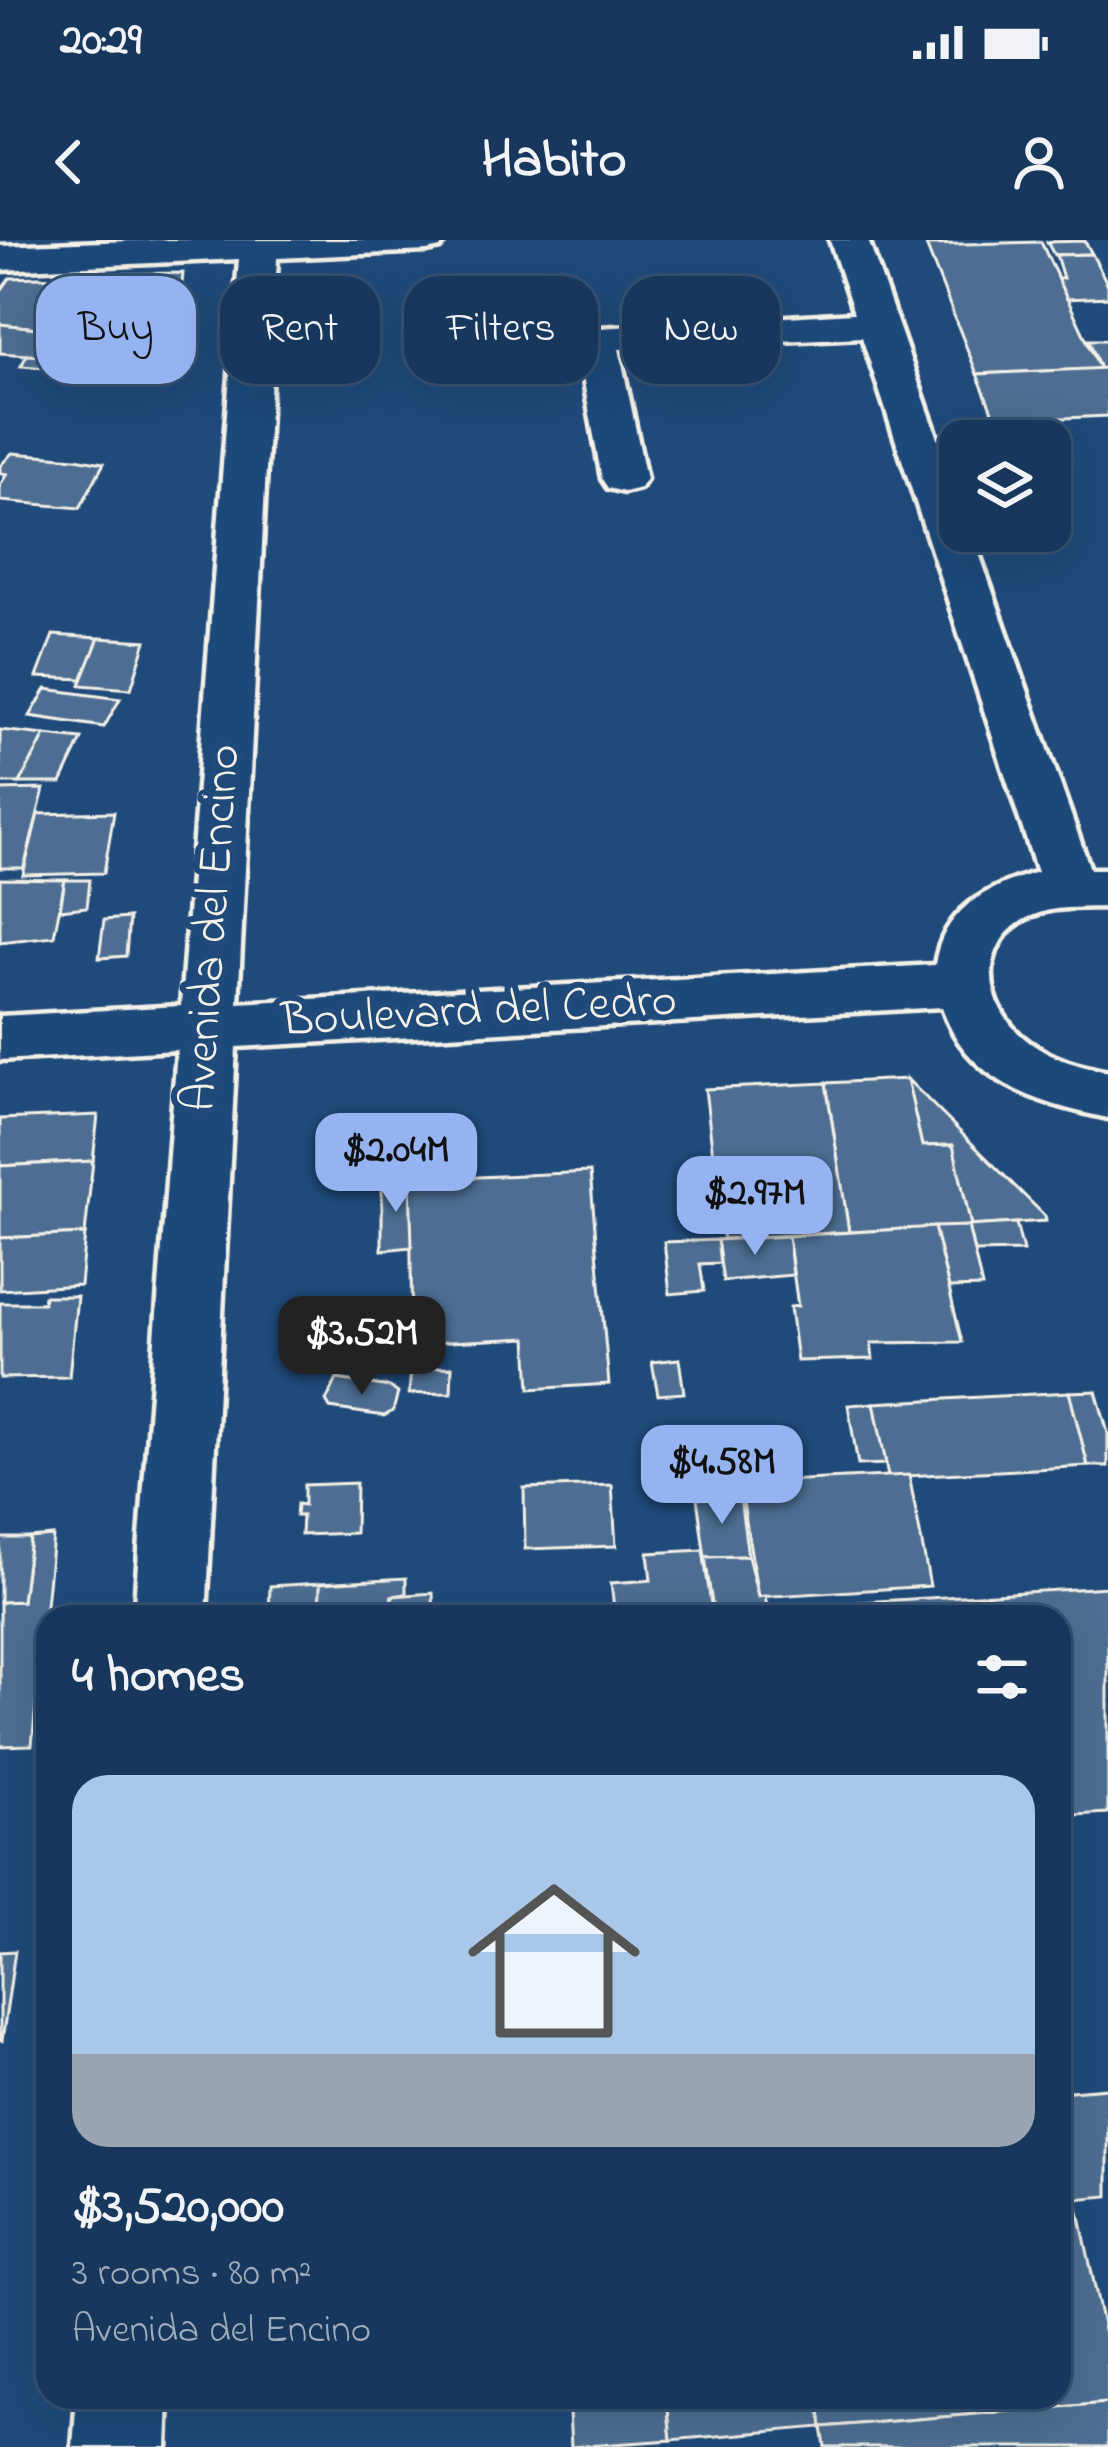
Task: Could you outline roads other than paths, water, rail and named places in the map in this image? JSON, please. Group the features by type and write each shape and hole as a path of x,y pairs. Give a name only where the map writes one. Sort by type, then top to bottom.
{"street":[{"path":"0,257 427,240"},
{"path":"849,240 1088,886 1021,893 984,914 962,947 958,985 973,1020 1003,1054 1044,1079 1108,1095"},
{"name":"Avenida del Encino","path":"171,1605 259,244"},
{"path":"624,479 596,338 878,324"},
{"name":"Boulevard del Cedro","path":"0,1038 958,985"},
{"path":"120,2447 122,2409"}]}
